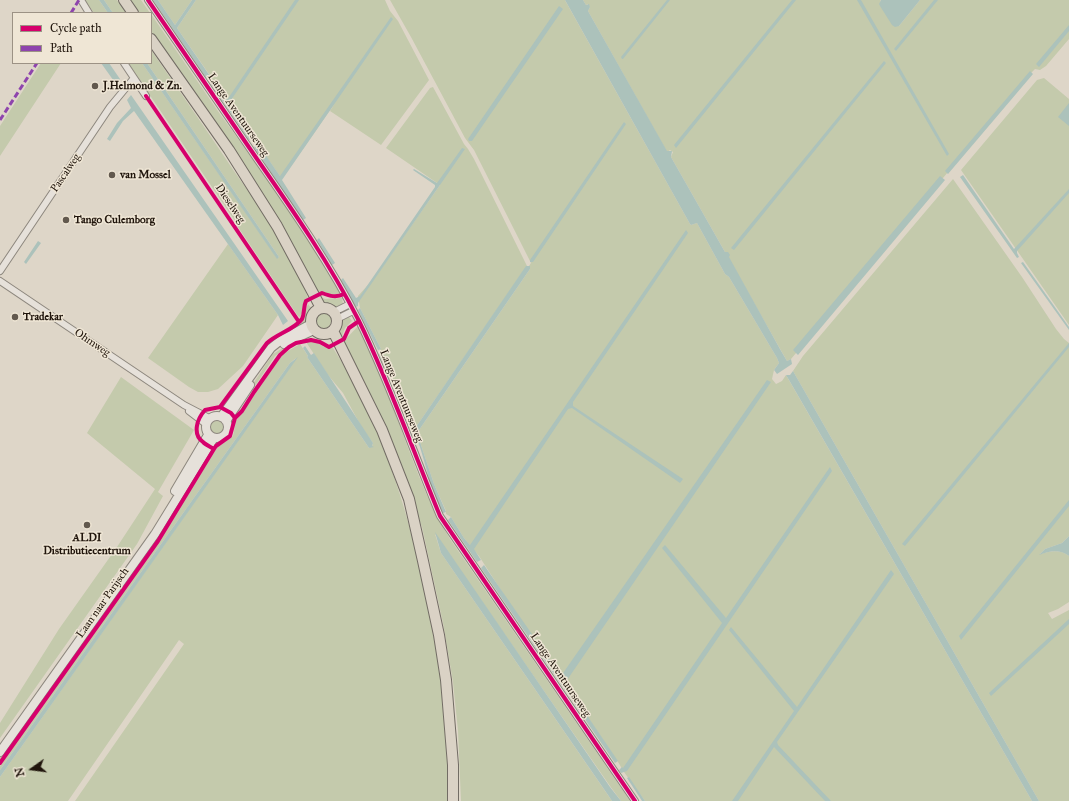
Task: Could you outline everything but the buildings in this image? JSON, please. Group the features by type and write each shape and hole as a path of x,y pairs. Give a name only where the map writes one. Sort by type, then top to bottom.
{"main road":[{"path":"124,0 132,12"},
{"path":"152,40 229,150 277,226 305,280 308,293 318,309"},
{"path":"328,308 336,315 337,326 330,333 320,334 312,327 311,317 318,309 328,308"},
{"path":"330,333 342,348 346,361 382,430 409,499 439,636 446,680 452,750 453,801"}],"street":[{"path":"81,0 89,12"},
{"name":"Lange Aventuurseweg","path":"148,0 304,226 350,304 393,395 420,469 440,516 634,801"},
{"path":"125,64 146,96"},
{"name":"Pascalweg","path":"0,271 110,107 134,78"},
{"name":"Ohmweg","path":"0,281 208,421"},
{"path":"336,315 350,304"},
{"path":"336,315 353,311"},
{"path":"223,419 271,348 281,340 312,327"},
{"path":"215,416 223,419 228,427 226,434 221,438 211,436 206,430 208,421 215,416"},
{"name":"Laan naar Parijsch","path":"0,744 153,529 211,436"},
{"name":"Laan naar Parijsch","path":"0,752 155,534 211,436"}],"green space":[{"path":"85,0 99,0 107,12 93,12"},
{"path":"104,0 117,0 125,12 112,12"},
{"path":"129,0 141,0 149,12 137,12"},
{"path":"158,0 192,0 175,25"},
{"path":"196,0 385,0 390,11 398,21 429,80 381,145 330,111 335,103 282,179 177,28"},
{"path":"390,0 565,0 690,224 697,223 725,274 729,277 777,358 779,363 774,370 772,379 776,384 782,381 786,375 1032,801 645,801 510,604 479,556 464,538 451,517 446,514 417,433 530,269 529,266 531,263 474,150 465,138"},
{"path":"583,0 881,0 880,1 899,26 920,0 1069,0 1069,39 1046,66 1040,70 1035,69 1032,72 791,359 787,361 671,157 673,152 670,150 667,152 588,11 590,7 588,4 586,5"},
{"path":"152,15 220,114 302,227 340,293 334,295 324,292 318,293 199,100 152,32"},
{"path":"152,51 266,216 294,264 308,298 303,304 303,311 300,317 129,64 143,64 277,258 279,257 148,64 152,64"},
{"path":"40,64 60,64 0,156 0,126"},
{"path":"1044,78 1069,99 1069,325 961,170 1037,80"},
{"path":"433,87 464,144 474,159 527,266 416,427 414,427 395,381 393,381 392,374 382,353 381,354 379,350 381,349 360,308 358,296 376,276 440,185 386,148 430,88"},
{"path":"953,179 1022,277 1056,329 1069,343 1069,536 1062,543 1045,549 1040,554 1055,551 1062,552 1069,556 1069,602 1048,613 1052,619 1069,610 1069,801 1039,801 793,371 803,356"},
{"path":"228,244 278,315 243,366 218,389 208,392 198,392 148,358"},
{"path":"321,297 325,299 342,298 343,304 336,307 322,303"},
{"path":"308,304 311,308 308,318 303,325 301,324"},
{"path":"323,313 329,315 331,321 329,327 323,329 317,327 315,321 317,315"},
{"path":"349,317 352,321 345,328 342,336 338,334 341,320"},
{"path":"359,325 420,478 441,524 630,801 621,801 610,786 435,534 441,553 612,801 461,801 458,731 453,682 443,623 422,527 343,342"},
{"path":"294,328 296,330 269,347 225,407 223,406 262,352 272,341"},
{"path":"315,341 324,347 333,348 365,404 389,463 409,524 427,603 442,682 447,724 450,801 75,801 184,644 179,640 68,801 0,801 0,777 296,358 290,363 0,770 0,766 150,555 217,448 233,436 236,421 283,354 300,344 308,356 307,357 369,448 372,446 373,443 362,428 343,393 328,375 306,342"},
{"path":"289,344 290,345 275,356 237,413 234,412 273,354"},
{"path":"121,377 194,430 158,492 163,496 137,544 0,738 0,723 59,629 117,547 155,489 87,433"},
{"path":"217,421 222,423 224,428 222,433 217,435 212,433 210,428 212,423"},
{"path":"208,452 210,453 154,543 0,760 0,755"}],"water":[{"path":"99,0 104,0 112,12 107,12"},
{"path":"153,0 158,0 175,25 192,0 196,0 177,28 210,76 207,79"},
{"path":"295,0 299,0 229,103 253,137 249,140 211,84 214,81 227,100"},
{"path":"565,0 583,0 586,5 589,4 590,7 588,11 667,151 672,151 671,157 725,252 728,252 730,255 729,257 787,361 791,359 792,364 777,374 774,370 779,363 777,358 729,277 725,274 697,223 690,224"},
{"path":"667,0 670,0 622,59 621,57"},
{"path":"792,0 796,0 676,148 674,145"},
{"path":"857,0 861,0 949,154 947,156"},
{"path":"881,0 920,0 899,26 895,27 892,25 880,6 879,4"},
{"path":"934,0 938,0 896,51 894,49"},
{"path":"559,6 563,9 472,141 469,141 468,139"},
{"path":"391,17 393,19 282,180 306,218 303,220 254,147 258,144 280,176"},
{"path":"1069,25 1069,31 1039,67 1036,64"},
{"path":"884,61 886,63 734,250 731,248"},
{"path":"102,64 110,64 120,79 116,84"},
{"path":"143,64 148,64 279,257 277,259"},
{"path":"1030,71 1033,74 948,174 945,171"},
{"path":"131,95 288,321 283,325 278,315 134,111 123,121 110,141 107,139 117,123 131,108 127,100"},
{"path":"1069,103 1069,126 1058,117"},
{"path":"624,122 626,124 533,262 530,262 530,260"},
{"path":"462,148 465,149 356,307 341,280 343,278 356,298 360,296 435,187 435,185 413,170 414,169 437,183"},
{"path":"963,175 1014,249 1069,189 1069,193 1017,251 1019,257 1017,258 960,177"},
{"path":"940,176 945,180 798,355 793,350"},
{"path":"686,230 688,233 573,402 573,406 683,479 680,483 572,408 568,409 474,549 481,560 477,562 448,520 451,517 470,545"},
{"path":"319,238 335,263 332,265 317,240"},
{"path":"38,241 41,243 26,264 24,262"},
{"path":"1023,262 1069,327 1069,330 1021,263"},
{"path":"526,266 530,266 530,269 417,433 434,484 446,512 443,513 431,485 420,447 392,382 395,381 414,427 416,427"},
{"path":"360,308 381,349 378,350 358,310"},
{"path":"1069,343 1069,347 905,546 902,544"},
{"path":"305,346 311,355 314,353 373,443 372,446 374,447 369,448 307,357 308,356 303,348"},
{"path":"382,353 392,374 388,375 379,354"},
{"path":"298,357 0,777 0,770 290,363"},
{"path":"793,371 1039,801 1032,801 786,375 790,375"},
{"path":"767,380 771,382 565,683 618,761 615,763 481,568 484,565 561,676"},
{"path":"830,467 832,471 627,771 621,773 619,770 622,767 623,768 722,623 662,548 665,545 726,618"},
{"path":"1069,500 1069,506 961,640 959,636"},
{"path":"435,532 621,801 612,801 441,553"},
{"path":"1069,536 1069,556 1062,552 1054,551 1039,555 1045,549 1062,543"},
{"path":"891,570 894,574 777,742 778,745 831,801 825,801 774,747 738,801 732,801 794,711 729,630 731,627 797,707"},
{"path":"1069,619 1069,624 991,696 989,693"},
{"path":"629,777 645,801 642,801 627,778"}],"marked path":[{"path":"72,12 79,0"},
{"path":"0,120 36,64"}],"cycle path":[{"path":"148,0 298,219 348,300 381,369 440,516 635,801"},
{"name":"Dieselweg","path":"146,96 299,322"},
{"path":"220,407 267,343 299,323 302,319 306,301 322,293 333,296 344,294"},
{"path":"235,418 242,411 280,355 289,347 296,343 311,340 320,342 329,347 344,339 349,328 359,321"},
{"path":"220,407 231,413 235,418 230,436 214,449 200,439 197,426 205,410 220,407"},
{"path":"0,763 158,541 214,449"}],"place":[{"name":"J.Helmond & Zn.","path":"95,86"},
{"name":"van Mossel","path":"112,175"},
{"name":"Tango Culemborg","path":"66,220"},
{"name":"Tradekar","path":"15,317"},
{"name":"ALDI Distributiecentrum","path":"87,525"}]}
